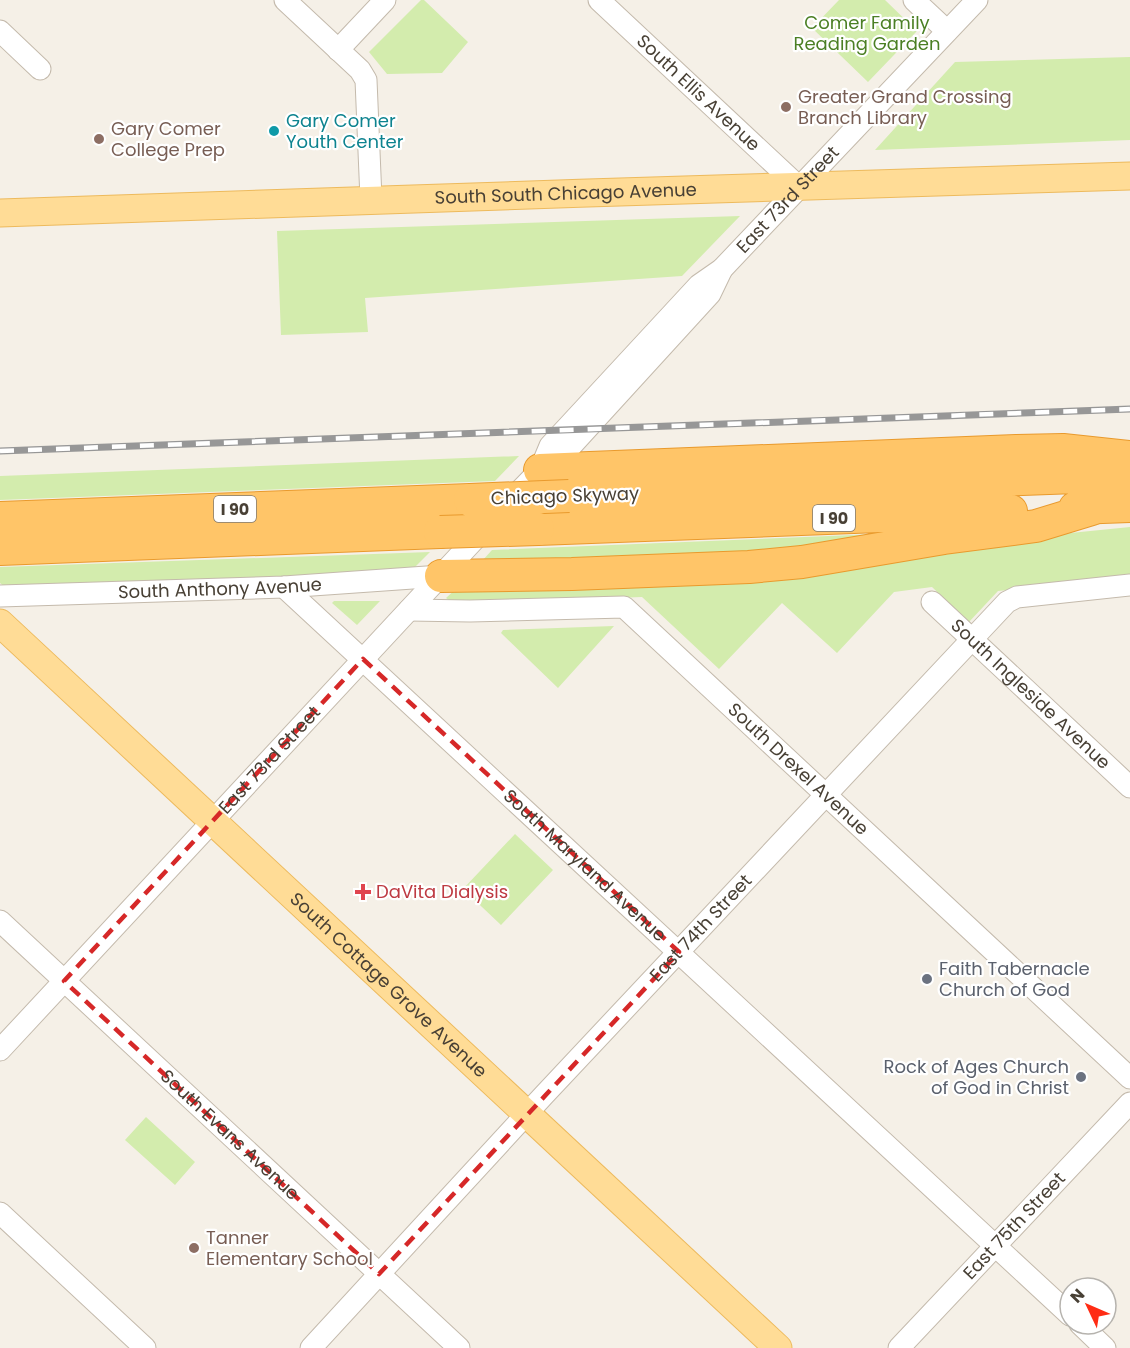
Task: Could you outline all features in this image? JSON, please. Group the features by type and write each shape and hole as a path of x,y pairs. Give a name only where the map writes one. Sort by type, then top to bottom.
{"highway":[{"path":"540,470 1028,450 1063,450 1130,457"},
{"name":"Chicago Skyway","path":"0,518 1130,475"},
{"name":"Chicago Skyway","path":"0,549 1130,506"},
{"path":"441,576 607,573 749,567 802,562 944,538 1036,526 1095,508"}],"main road":[{"name":"South South Chicago Avenue","path":"0,213 371,199 1130,176"},
{"name":"South Cottage Grove Avenue","path":"0,623 778,1348"}],"street":[{"path":"285,0 360,70 366,80 371,199"},
{"path":"338,50 385,0"},
{"name":"South Ellis Avenue","path":"599,0 799,187"},
{"path":"914,0 947,31"},
{"name":"East 73rd Street","path":"0,1050 540,470 550,446 699,285 722,269 976,0"},
{"path":"0,31 40,69"},
{"name":"South Anthony Avenue","path":"0,596 285,587 441,576"},
{"name":"East 74th Street","path":"311,1348 1006,602 1017,597 1130,585"},
{"name":"South Maryland Avenue","path":"285,587 1058,1304"},
{"name":"South Ingleside Avenue","path":"932,602 1130,787"},
{"name":"South Drexel Avenue","path":"409,610 470,611 624,607 1130,1078"},
{"name":"South Evans Avenue","path":"0,921 459,1348"},
{"name":"East 75th Street","path":"899,1348 1130,1103"},
{"path":"0,1213 145,1348"},
{"path":"1092,1336 1105,1348"}],"highlighted area":[{"path":"363,659 679,952 379,1274 64,981"}],"green space":[{"path":"421,0 424,0 468,42 442,73 387,74 369,52"},
{"name":"Comer Family Reading Garden","path":"839,0 885,0 917,31 868,82 812,28"},
{"path":"1130,57 1130,140 875,150 955,62"},
{"path":"740,216 682,276 365,298 368,332 281,335 277,231"},
{"path":"519,456 495,481 0,500 0,476"},
{"path":"1130,527 1130,577 998,591 969,622 932,587 894,592 837,653 782,603 719,669 642,597 454,604 446,598 460,585 961,544"},
{"path":"877,534 821,553 482,561 492,550"},
{"path":"430,552 411,571 6,588 0,583 0,567"},
{"path":"334,601 380,601 357,625 332,603"},
{"path":"614,626 558,688 501,633 503,630"},
{"path":"515,834 553,870 501,925 463,889"},
{"path":"146,1117 195,1162 175,1185 125,1140"}],"railway":[{"path":"0,451 1130,409"}],"place":[{"name":"Greater Grand Crossing Branch Library","path":"786,107"},
{"name":"Gary Comer Youth Center","path":"274,131"},
{"name":"Gary Comer College Prep","path":"99,139"},
{"name":"DaVita Dialysis","path":"363,892"},
{"name":"Faith Tabernacle Church of God","path":"927,979"},
{"name":"Rock of Ages Church of God in Christ","path":"1081,1077"},
{"name":"Tanner Elementary School","path":"194,1248"}]}
